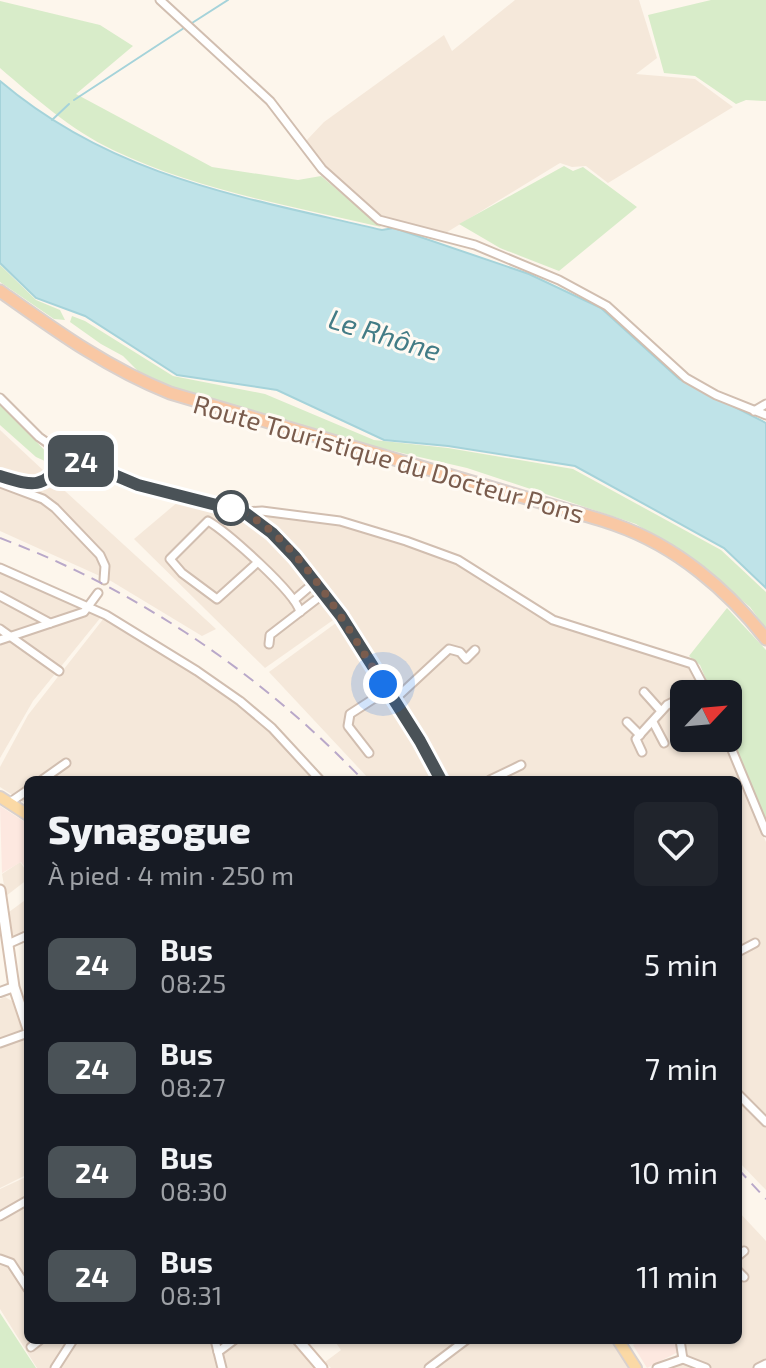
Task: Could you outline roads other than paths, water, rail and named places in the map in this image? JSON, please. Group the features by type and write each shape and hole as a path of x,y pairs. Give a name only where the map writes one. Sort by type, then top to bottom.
{"highway":[{"name":"Route Touristique du Docteur Pons","path":"0,291 81,348 170,393 618,525 643,536 672,552 718,587 742,609 766,639"}],"main road":[{"path":"5,800 24,812"},
{"path":"0,890 14,987 24,1018"},
{"path":"304,1344 322,1368"},
{"path":"621,1344 636,1368"}],"street":[{"path":"160,0 270,101 322,169 379,220 475,245 559,280 607,306 686,378 766,415"},
{"path":"0,398 39,437 56,449"},
{"path":"754,411 766,404"},
{"path":"69,444 74,450 74,458 68,463 61,462 55,455 56,449 69,444"},
{"path":"74,458 138,485 244,512 262,511 340,521 458,560 553,620 692,664 701,680"},
{"path":"0,476 34,485 49,477 61,462"},
{"path":"0,483 37,496 55,508 100,555 105,566 104,580"},
{"path":"244,512 279,539 341,616 439,776"},
{"path":"258,562 217,599 182,573 171,563 170,557 208,521 258,562 294,600 300,612"},
{"path":"0,568 90,606 197,671 272,728 316,776"},
{"path":"294,600 315,582"},
{"path":"0,640 84,612 98,593"},
{"path":"0,596 50,623"},
{"path":"269,644 270,635 318,598"},
{"path":"0,629 59,671"},
{"path":"394,700 449,649 460,652 466,659 475,650"},
{"path":"369,753 348,726 350,714 387,690"},
{"path":"644,692 661,711"},
{"path":"642,752 636,739 670,705"},
{"path":"627,722 640,735"},
{"path":"653,722 664,743"},
{"path":"733,752 766,832"},
{"path":"48,776 66,763"},
{"path":"498,776 521,765"},
{"path":"5,800 24,792"},
{"path":"8,944 24,937"},
{"path":"742,950 755,943"},
{"path":"0,992 14,987"},
{"path":"0,1043 24,1033"},
{"path":"742,1098 766,1122"},
{"path":"0,1216 24,1202"},
{"path":"0,1259 11,1263 24,1283"},
{"path":"31,1347 35,1344"},
{"path":"55,1368 70,1344"},
{"path":"216,1344 222,1368"},
{"path":"218,1352 229,1344"},
{"path":"429,1368 461,1344"},
{"path":"681,1344 683,1359"},
{"path":"657,1368 683,1359 706,1368"},
{"path":"758,1368 766,1364"}],"water":[{"name":"Le Rhône","path":"0,81 43,114 134,162 229,194 382,230 394,228 529,274 601,308 679,379 766,423 766,588 724,548 575,466 448,446 384,440 277,390 177,375 85,316 36,298 0,263"}],"waterway":[{"path":"192,23 228,0"},
{"path":"74,100 184,28"},
{"path":"52,120 69,104"}],"railway":[{"path":"0,538 101,583 195,639 283,705 359,776"},
{"path":"742,1173 766,1199"}]}
